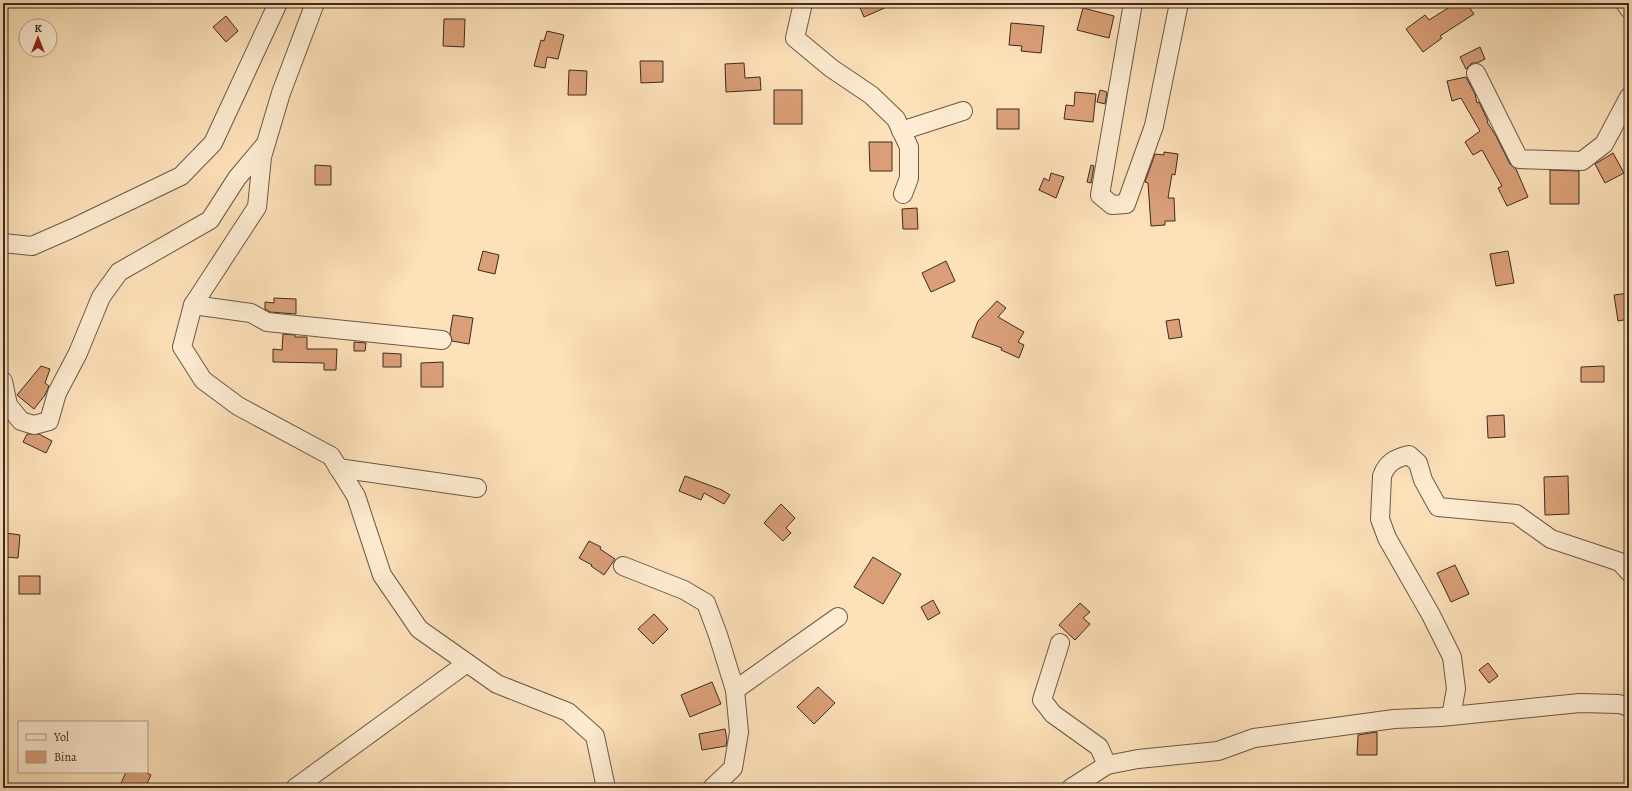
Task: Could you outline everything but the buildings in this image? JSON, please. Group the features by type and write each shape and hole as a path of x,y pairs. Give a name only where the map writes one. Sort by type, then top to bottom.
{"street":[{"path":"3,243 32,246 181,176 213,143 278,3"},
{"path":"315,3 281,93 262,157 257,207 193,305 182,347 203,380 238,406 330,456 356,496 382,575 419,629 497,684 568,712 595,736 606,788"},
{"path":"803,3 795,38 831,68 871,95 896,119 909,147 909,178 903,194"},
{"path":"1134,3 1100,195 1112,205 1126,204 1154,126 1179,3"},
{"path":"1624,3 1629,9"},
{"path":"1476,73 1519,159 1582,161 1604,144 1629,97"},
{"path":"901,131 963,111"},
{"path":"3,381 8,405 21,421 34,425 48,422 57,393 78,353 101,297 118,272 210,220 237,178 266,143"},
{"path":"193,305 251,313 267,322 442,340"},
{"path":"1451,716 1456,689 1452,657 1431,615 1388,538 1380,519 1382,476 1384,470 1395,458 1409,454 1418,463 1423,480 1438,507 1516,514 1551,539 1620,562 1629,572"},
{"path":"338,468 477,488"},
{"path":"622,566 684,590 706,603 718,635 735,690 739,732 733,768 712,788"},
{"path":"735,690 838,617"},
{"path":"1060,643 1042,700 1053,714 1099,747 1107,765"},
{"path":"295,788 468,663"},
{"path":"1071,788 1107,765 1138,759 1218,751 1254,738 1394,719 1451,716 1580,703 1619,704 1629,706"}]}
